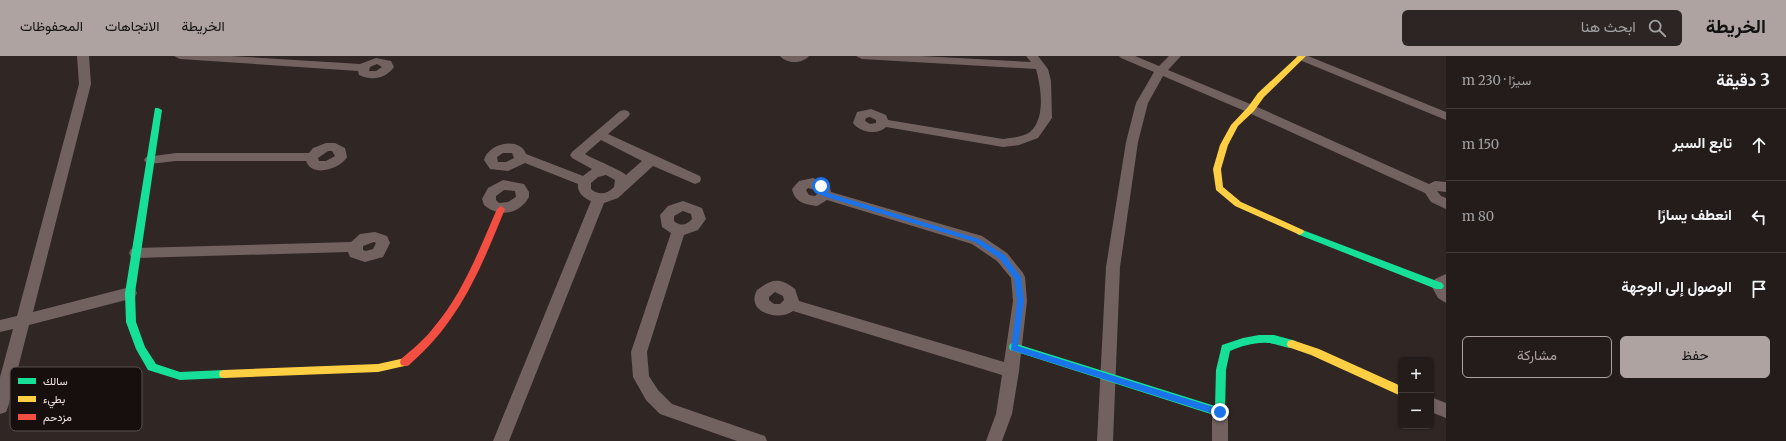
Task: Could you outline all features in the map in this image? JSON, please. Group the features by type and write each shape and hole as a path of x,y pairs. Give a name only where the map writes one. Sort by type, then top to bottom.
{"street":[{"path":"11,367 85,84 84,56"},
{"path":"180,56 363,68"},
{"path":"786,56 795,59 803,56"},
{"path":"862,56 1040,66"},
{"path":"883,123 1003,143 1020,141 1034,135 1046,118 1045,81 1040,66 1032,56"},
{"path":"1125,56 1251,109 1430,190 1436,199 1446,204"},
{"path":"1105,441 1113,267 1132,142 1142,103 1160,71 1175,56"},
{"path":"1444,288 1281,225 1238,204 1220,188 1217,169 1224,145 1234,125 1251,109 1261,95 1302,56 1446,116"},
{"path":"158,110 130,293 131,322 142,349 152,367 180,376 378,368 404,363 428,345 440,328 468,283 501,209"},
{"path":"622,181 621,190 612,196 598,198 588,194 590,176 576,155 624,114"},
{"path":"600,135 695,179"},
{"path":"150,160 176,157 312,158"},
{"path":"521,157 590,176 612,172 622,181"},
{"path":"622,181 634,175 652,160"},
{"path":"1430,190 1435,186 1446,187"},
{"path":"825,194 977,240 1002,257 1018,277 1020,301 1011,371 1004,414 994,441"},
{"path":"501,441 598,198"},
{"path":"679,230 639,352 641,377 652,395 666,409 759,441"},
{"path":"136,253 355,247"},
{"path":"0,326 130,293"},
{"path":"790,304 1011,371"},
{"path":"1222,440 1220,412 1221,370 1226,348 1246,340 1274,338 1315,352 1398,390"},
{"path":"1014,347 1220,412"},
{"path":"0,407 10,369"},
{"path":"1434,405 1446,411"}],"traffic: fast":[{"path":"158,110 130,293 131,322 141,349 152,367 180,376 224,374"},
{"path":"1300,232 1439,286"},
{"path":"1014,347 1220,412 1221,370 1226,348 1243,342 1259,339 1274,339 1292,344"}],"traffic: slow":[{"path":"1300,232 1238,204 1219,188 1217,169 1224,145 1235,125 1251,109 1261,95 1302,56"},
{"path":"1292,344 1315,352 1398,390"},
{"path":"224,374 378,368 405,362"}],"traffic: jam":[{"path":"405,362 438,331 463,293 501,209"}],"route":[{"path":"821,186 824,188 825,194 977,240 1002,257 1018,277 1020,301 1014,347 1220,412"}]}
